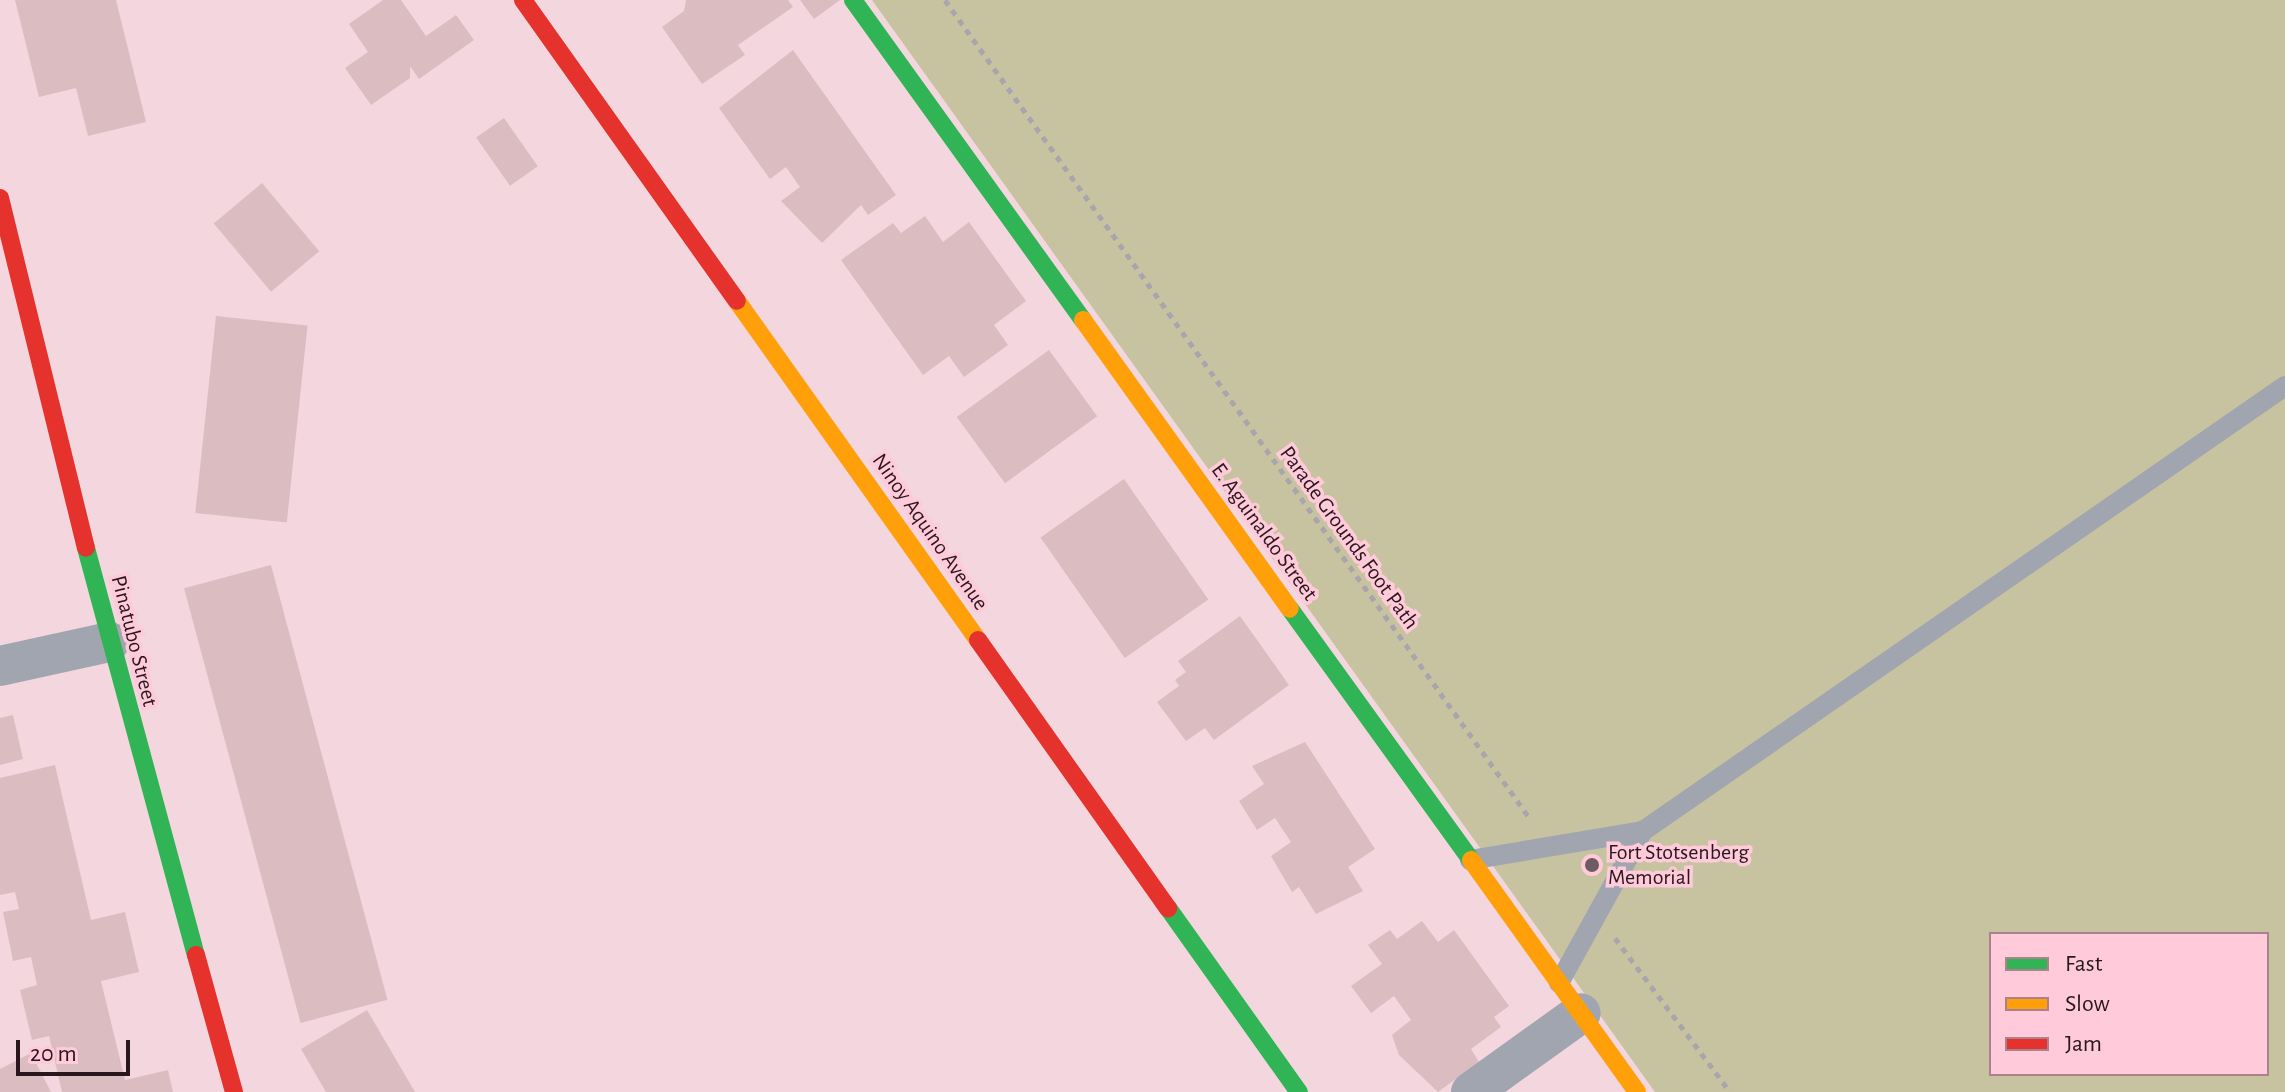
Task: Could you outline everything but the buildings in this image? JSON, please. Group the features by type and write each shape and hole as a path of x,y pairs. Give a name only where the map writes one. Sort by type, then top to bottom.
{"street":[{"name":"Ninoy Aquino Avenue","path":"523,0 1299,1092"},
{"name":"E. Aguinaldo Street","path":"853,0 1637,1092"},
{"name":"Pinatubo Street","path":"0,198 109,642 234,1092"},
{"path":"0,666 109,642"},
{"path":"1471,1092 1570,998"}],"lane":[{"path":"1470,860 1643,831 2285,386"},
{"path":"1570,998 1600,918 1643,831"}],"path":[{"name":"Parade Grounds Foot Path","path":"945,0 1550,846"},
{"path":"1600,918 1730,1092"}],"shaded area":[{"path":"872,0 2285,0 2285,1092 1655,1092"}],"traffic: fast":[{"path":"853,0 1083,320"},
{"path":"86,548 196,955"},
{"path":"1290,609 1471,860"},
{"path":"1168,908 1299,1092"}],"traffic: slow":[{"path":"737,301 978,640"},
{"path":"1083,320 1290,609"},
{"path":"1471,860 1637,1092"}],"traffic: jam":[{"path":"523,0 737,301"},
{"path":"0,198 86,548"},
{"path":"978,640 1168,908"},
{"path":"196,955 234,1092"}],"place":[{"name":"Fort Stotsenberg Memorial","path":"1592,865"}]}
